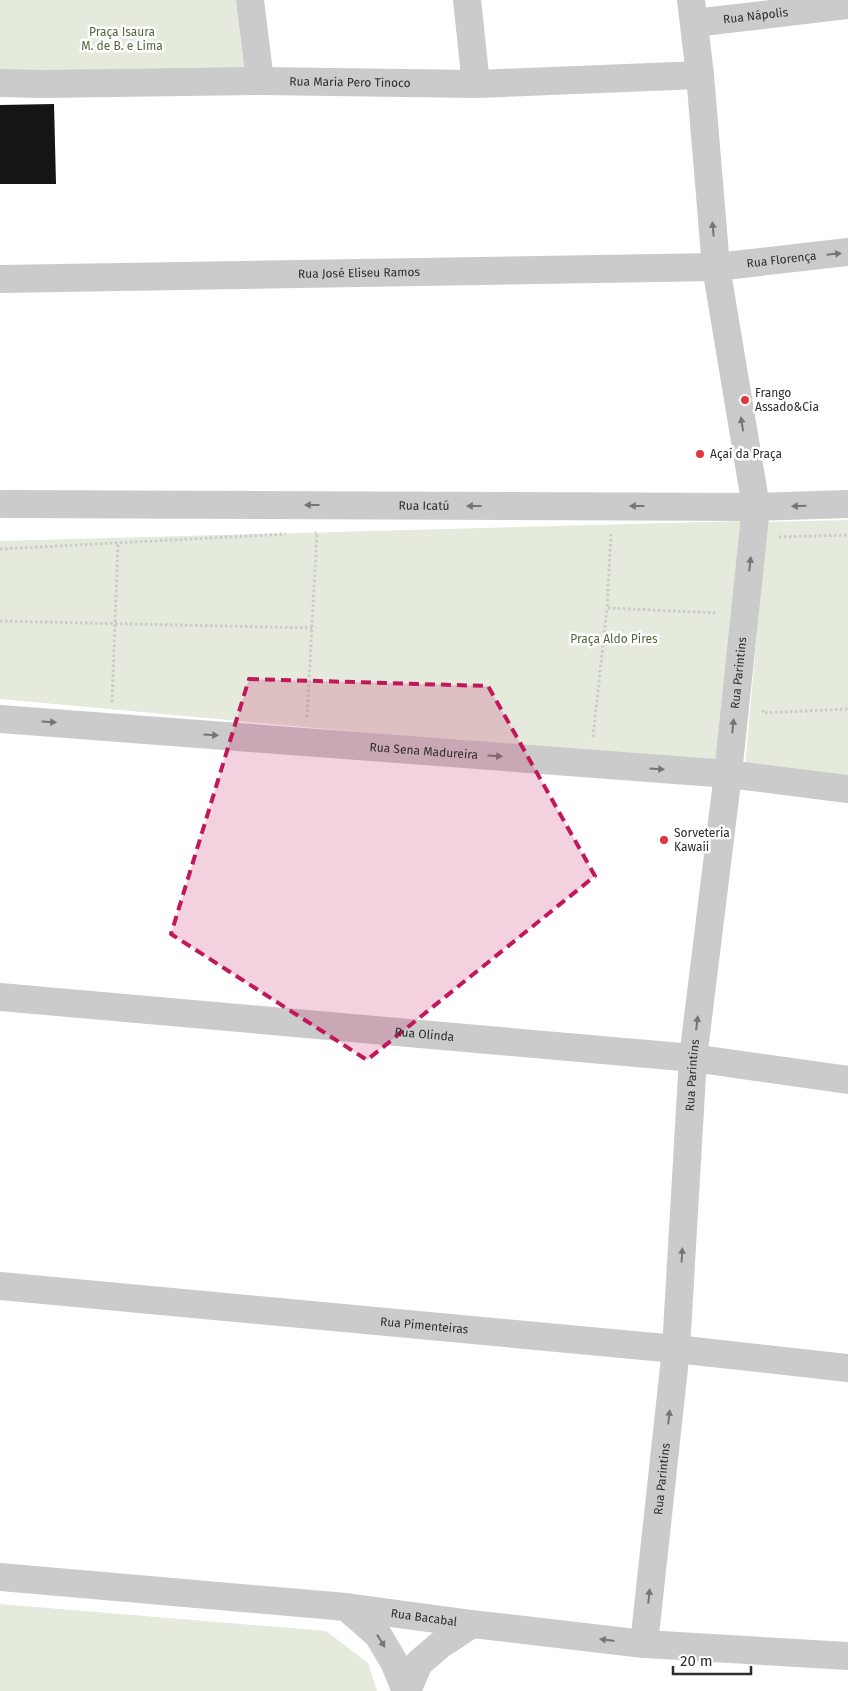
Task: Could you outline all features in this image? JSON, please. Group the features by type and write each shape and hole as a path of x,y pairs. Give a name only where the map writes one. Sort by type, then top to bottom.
{"street":[{"path":"250,0 260,81"},
{"path":"468,0 476,84"},
{"name":"Rua Nápolis","path":"692,12 848,5"},
{"name":"Rua Parintins","path":"644,1644 676,1349 693,1058 728,774 756,507 716,267 700,75 692,12"},
{"name":"Rua Maria Pero Tinoco","path":"0,83 260,81 476,84 700,75"},
{"name":"Rua Florença","path":"716,267 848,252"},
{"name":"Rua José Eliseu Ramos","path":"0,279 716,267"},
{"name":"Rua Icatú","path":"0,504 756,507 848,504"},
{"name":"Rua Sena Madureira","path":"0,718 728,774 848,789"},
{"name":"Rua Olinda","path":"0,998 693,1058 848,1080"},
{"name":"Rua Pimenteiras","path":"0,1286 676,1349 848,1368"},
{"name":"Rua Bacabal","path":"0,1577 346,1608 644,1644 848,1656"},
{"path":"346,1608 378,1635 394,1662 406,1691"},
{"path":"406,1691 419,1663 440,1645 472,1624"}],"path":[{"path":"593,742 607,608 611,529"},
{"path":"307,533 327,532"},
{"path":"307,724 317,533"},
{"path":"0,549 287,534"},
{"path":"778,546 778,537 848,535"},
{"path":"112,706 118,543"},
{"path":"607,608 724,614"},
{"path":"0,621 312,628"},
{"path":"764,704 763,713 848,709"}],"highlighted area":[{"path":"249,679 488,686 595,876 367,1060 171,934"}],"green space":[{"name":"Praça Isaura M. de B. e Lima","path":"0,0 236,0 245,77 0,75"},
{"path":"848,520 848,778 745,766 767,522"},
{"name":"Praça Aldo Pires","path":"741,521 718,765 0,699 0,541"},
{"path":"0,1604 326,1631 368,1663 377,1691 0,1691"}],"building":[{"path":"54,104 56,184 0,184 0,105"}],"place":[{"name":"Frango Assado&Cia","path":"745,400"},
{"name":"Açaí da Praça","path":"700,454"},
{"name":"Sorveteria Kawaii","path":"664,840"}]}
